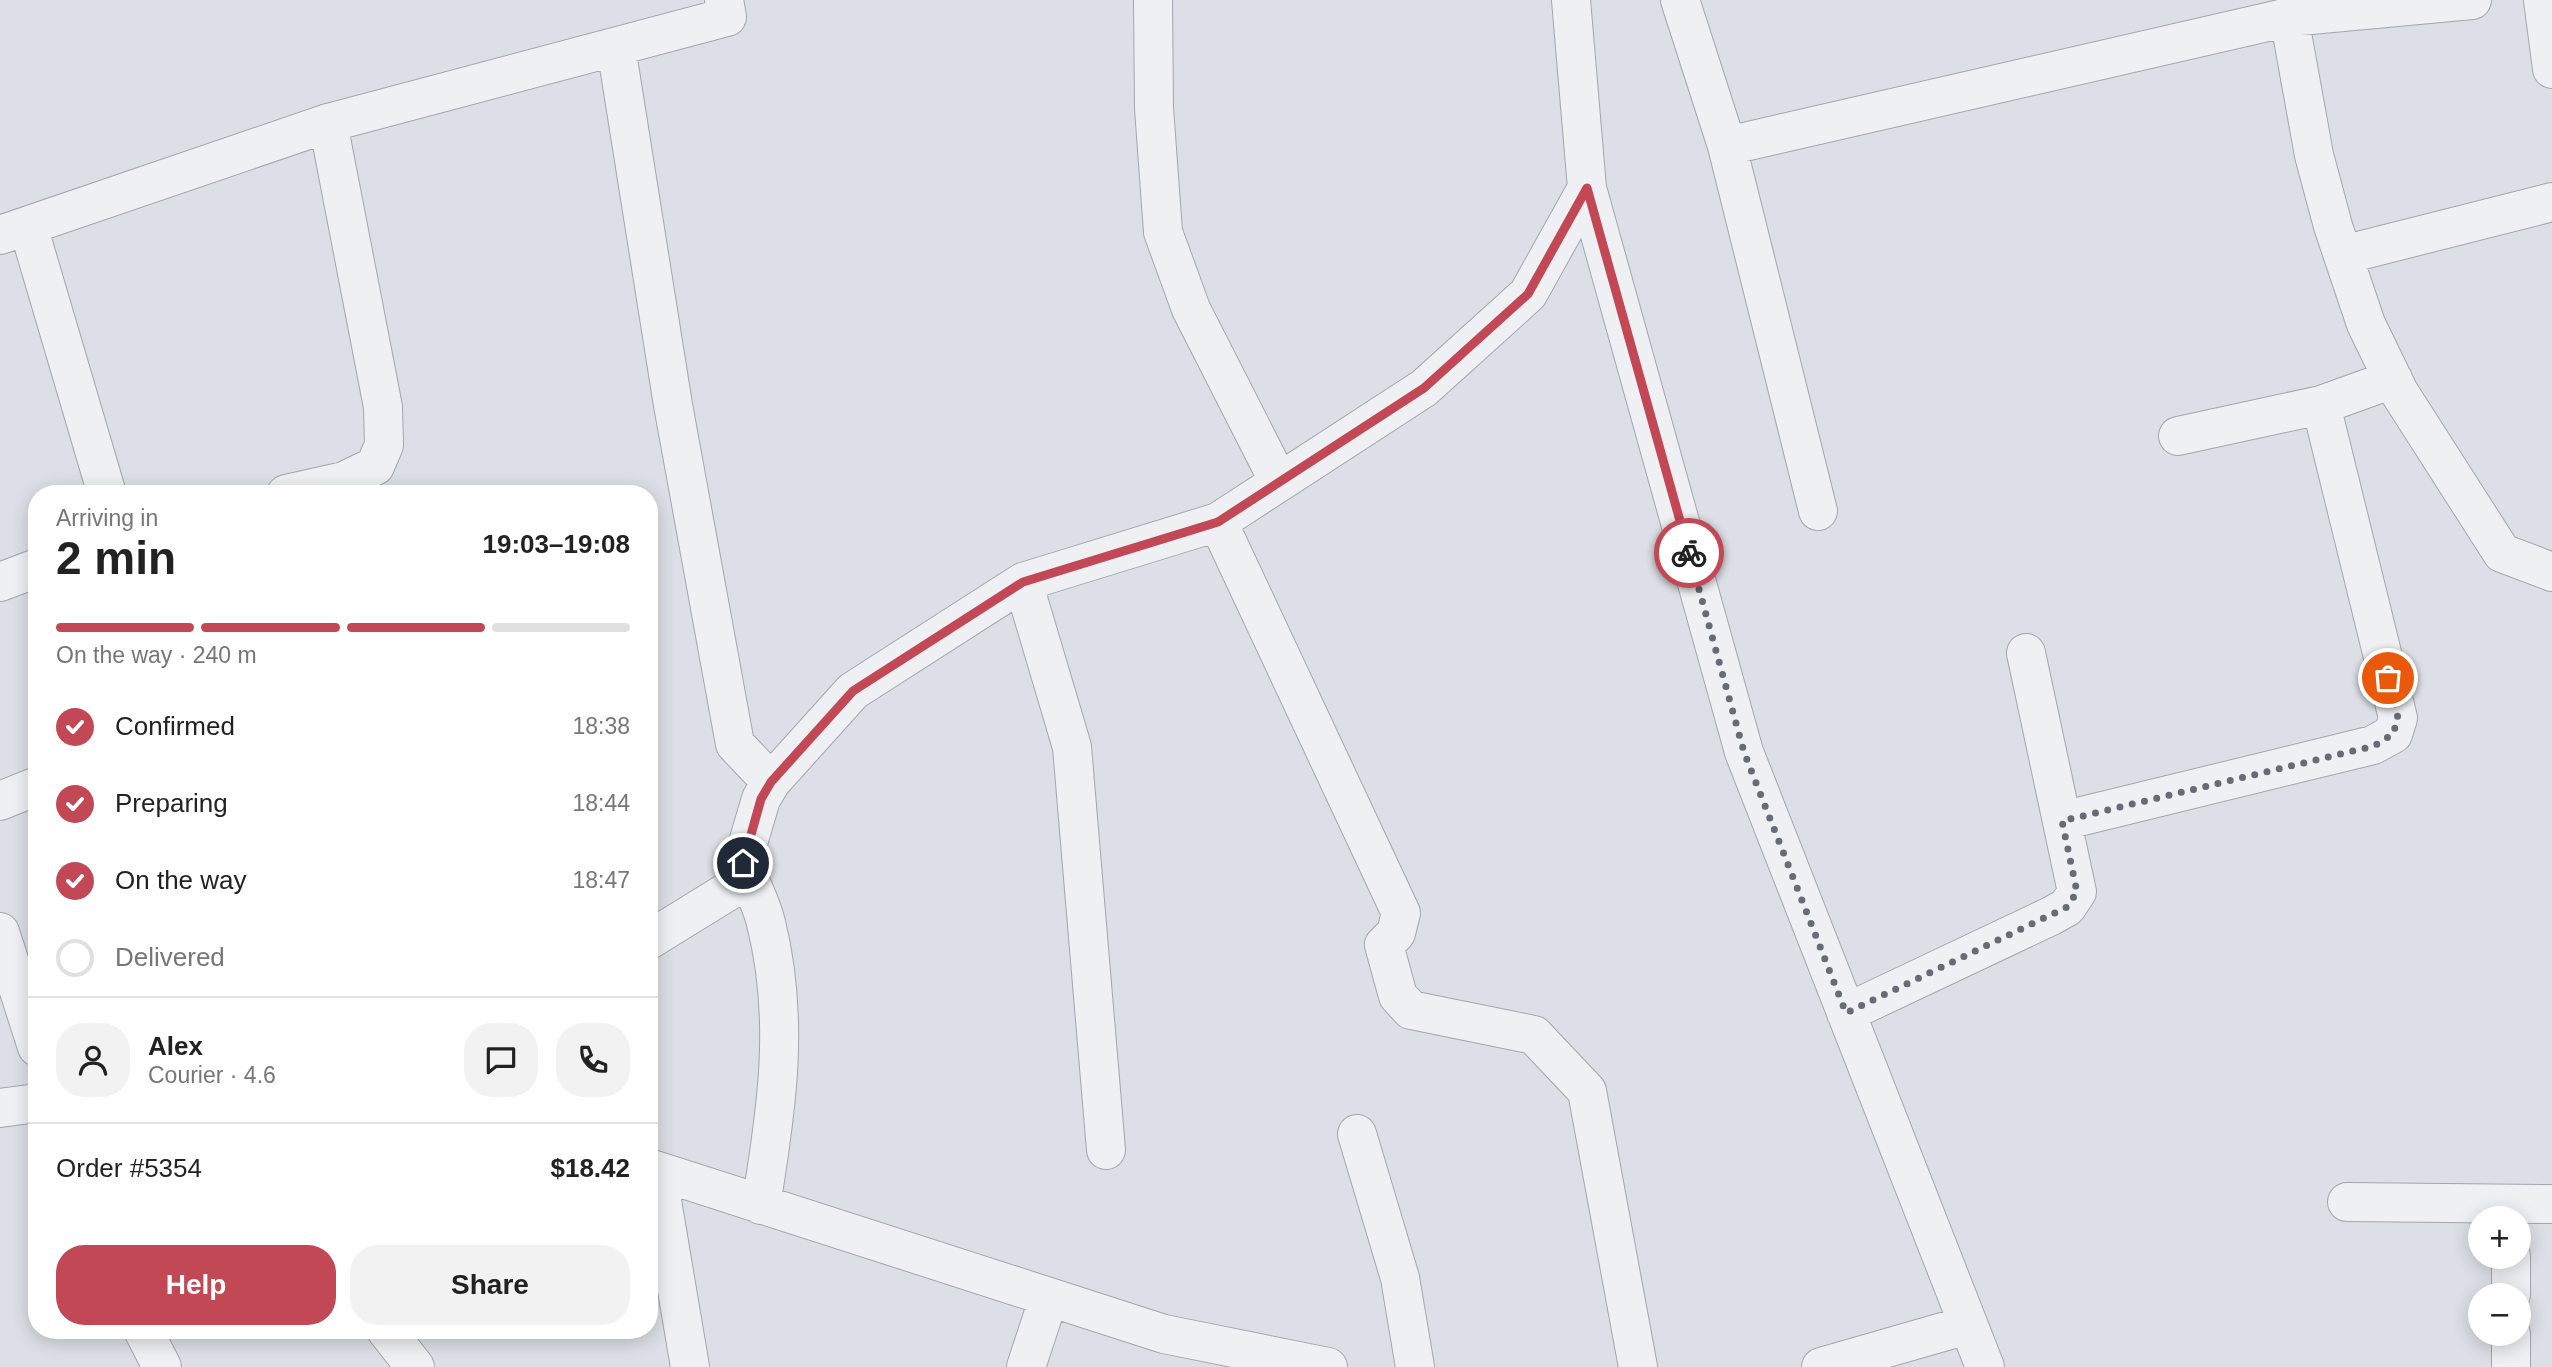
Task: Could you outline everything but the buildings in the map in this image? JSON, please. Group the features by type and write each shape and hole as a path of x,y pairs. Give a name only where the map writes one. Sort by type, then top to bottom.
{"street":[{"path":"104,485 14,230 328,123 727,17 724,0"},
{"path":"1153,0 1154,108 1163,232 1191,309 1279,482"},
{"path":"1571,0 1587,188 1744,752 1985,1367"},
{"path":"1681,0 1727,146 1818,511"},
{"path":"1727,146 2289,17 2472,0"},
{"path":"2543,0 2552,69"},
{"path":"2289,17 2314,155 2366,324 2393,379 2502,553 2552,572"},
{"path":"616,47 673,405 735,744 771,782"},
{"path":"326,485 344,481 375,466 384,445 383,407 328,123"},
{"path":"658,934 735,887 761,799 771,782 853,691 1023,582 1218,522 1424,388 1528,294 1587,188"},
{"path":"2343,255 2552,202"},
{"path":"2178,436 2321,405 2393,379"},
{"path":"2062,821 2374,746 2393,734 2398,718 2321,405"},
{"path":"1218,522 1401,912 1396,933 1384,945 1398,996 1411,1010 1534,1035 1587,1091 1638,1367"},
{"path":"0,582 28,571"},
{"path":"1023,582 1072,747 1106,1150"},
{"path":"1846,1013 2067,907 2077,892 2026,653"},
{"path":"0,801 28,790"},
{"path":"743,863 766,922 782,1028 778,1102 761,1205"},
{"path":"0,932 28,1019"},
{"path":"0,1108 28,1104"},
{"path":"1357,1134 1400,1278 1415,1367"},
{"path":"658,1172 1164,1334 1328,1367"},
{"path":"658,1197 690,1367"},
{"path":"2347,1202 2468,1209"},
{"path":"2531,1208 2552,1204"},
{"path":"1026,1367 1049,1297"},
{"path":"1821,1367 1967,1325"},
{"path":"148,1339 162,1367"},
{"path":"393,1339 415,1367"},
{"path":"2511,1346 2511,1367"}],"way so far":[{"path":"1689,553 1744,752 1846,1013 2067,907 2077,892 2062,821 2374,746 2393,734 2398,718 2388,678"}],"route":[{"path":"743,863 761,799 771,782 853,691 1023,582 1218,522 1424,388 1528,294 1587,188 1689,553"}]}
